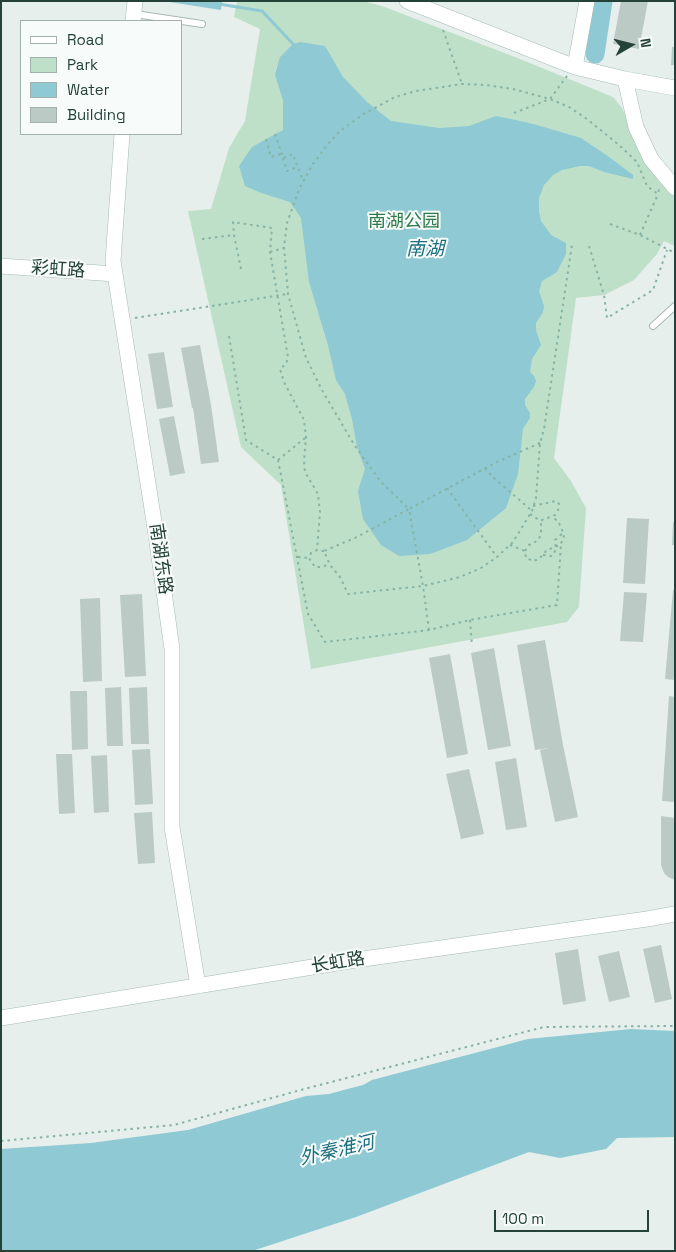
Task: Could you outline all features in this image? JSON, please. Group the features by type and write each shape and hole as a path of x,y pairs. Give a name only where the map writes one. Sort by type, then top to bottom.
{"street":[{"path":"407,1 574,67 675,88"},
{"path":"574,67 586,1"},
{"path":"625,79 636,127 651,159 675,188"},
{"name":"南湖东路","path":"122,135 113,261 154,518 172,649 172,827 198,986"},
{"name":"彩虹路","path":"1,266 115,274"},
{"name":"长虹路","path":"1,1018 349,961 675,914"}],"lane":[{"path":"134,12 179,20"},
{"path":"182,20 202,24"},
{"path":"653,326 675,306"}],"path":[{"path":"437,13 462,84"},
{"path":"514,113 550,99 574,67"},
{"path":"429,630 409,509 381,482 355,446 323,392 306,358 288,294 284,247 287,224 303,181 312,164 328,144 340,131 362,115 396,97 416,91 462,84 513,89 550,99 569,108 587,119 637,162 646,186 658,194"},
{"path":"275,134 287,171 298,167"},
{"path":"266,139 271,157 281,154"},
{"path":"283,158 293,154 303,181"},
{"path":"640,235 665,176"},
{"path":"241,269 233,222 272,228 270,252 288,357 286,364 280,369 284,382 304,420 306,437 305,472 318,494 320,512 316,550"},
{"path":"610,224 640,235 675,253"},
{"path":"202,239 234,235"},
{"path":"324,551 330,565 340,577 348,594 423,586 460,577 481,568 497,557 513,542 530,514 536,498 540,443 544,429 572,245"},
{"path":"589,246 604,295 607,318 653,290 667,250"},
{"path":"270,252 284,247"},
{"path":"123,320 288,294"},
{"path":"229,336 246,440 278,460 308,614 324,642 429,630 470,620 557,604 561,544 564,538 558,521 551,516"},
{"path":"278,460 306,437"},
{"path":"309,558 311,553 316,550 324,551 357,537 485,468 540,443"},
{"path":"485,468 532,510"},
{"path":"447,488 497,557"},
{"path":"530,514 541,520 555,515 559,504 556,501 533,506"},
{"path":"541,520 539,539 529,545 525,551 526,558 533,561 539,559 547,550 561,544"},
{"path":"542,554 553,555 556,547 555,540 563,532"},
{"path":"510,545 525,551"},
{"path":"298,557 309,558"},
{"path":"309,558 315,567 325,566 328,561"},
{"path":"470,620 472,646"},
{"path":"1,1141 174,1125 544,1027 675,1026"}],"green space":[{"name":"南湖公园","path":"237,1 363,1 382,6 613,97 622,108 649,164 675,193 675,246 664,241 657,254 634,280 604,295 576,298 554,458 571,481 586,508 579,607 567,622 311,669 281,485 241,447 188,211 211,209 229,148 245,121 260,29 234,17"}],"water":[{"path":"163,1 222,1 221,10"},
{"name":"南湖","path":"300,42 325,46 343,77 367,102 391,121 439,128 469,126 496,116 516,120 581,138 633,175 633,179 604,172 589,166 580,166 562,170 553,175 544,185 539,198 541,221 551,235 566,243 566,254 557,272 542,281 539,291 544,306 543,312 536,323 536,330 541,345 532,359 530,372 536,381 525,399 525,405 530,413 530,418 523,429 518,474 506,508 467,540 430,554 399,556 381,545 363,519 358,491 365,469 357,447 345,394 336,380 328,345 309,282 301,218 290,202 245,186 239,166 252,147 283,130 283,100 275,75 280,57 293,44"},
{"name":"外秦淮河","path":"631,1029 675,1031 675,1137 617,1138 606,1149 560,1158 529,1152 356,1217 252,1251 1,1251 1,1149 91,1143 188,1130 306,1096 329,1094 363,1085 372,1080 528,1039"}],"building":[{"path":"621,1 648,1 639,49 613,44"},
{"path":"672,47 675,47 675,65 671,65"},
{"path":"200,345 219,462 201,464 193,408 181,348"},
{"path":"164,352 173,407 157,409 148,354"},
{"path":"174,416 185,473 170,476 159,419"},
{"path":"627,518 649,519 645,584 623,583"},
{"path":"673,522 675,522 675,545 672,545"},
{"path":"673,590 675,590 675,680 665,679"},
{"path":"624,592 647,593 643,642 620,641"},
{"path":"142,594 146,676 125,677 120,595"},
{"path":"100,598 102,681 83,682 80,599"},
{"path":"545,640 563,745 578,817 555,822 540,750 549,748 535,750 517,645"},
{"path":"494,648 511,746 488,750 471,653"},
{"path":"450,654 468,754 447,758 429,658"},
{"path":"121,687 123,746 107,746 105,688"},
{"path":"147,687 149,744 131,744 129,688"},
{"path":"70,691 87,691 88,749 72,750"},
{"path":"669,696 675,697 675,802 662,801"},
{"path":"150,749 153,804 135,805 132,750"},
{"path":"56,754 72,754 75,813 59,814"},
{"path":"107,755 109,812 94,813 91,756"},
{"path":"516,758 527,827 506,830 495,762"},
{"path":"469,769 484,834 461,839 446,774"},
{"path":"152,812 155,863 138,864 134,813"},
{"path":"661,816 675,818 675,880 664,873 661,865"},
{"path":"661,945 672,999 655,1003 643,949"},
{"path":"578,949 586,1001 563,1005 555,953"},
{"path":"619,951 630,997 609,1002 598,956"}],"waterway":[{"path":"595,54 603,1"},
{"path":"219,4 262,11 293,44"}]}
